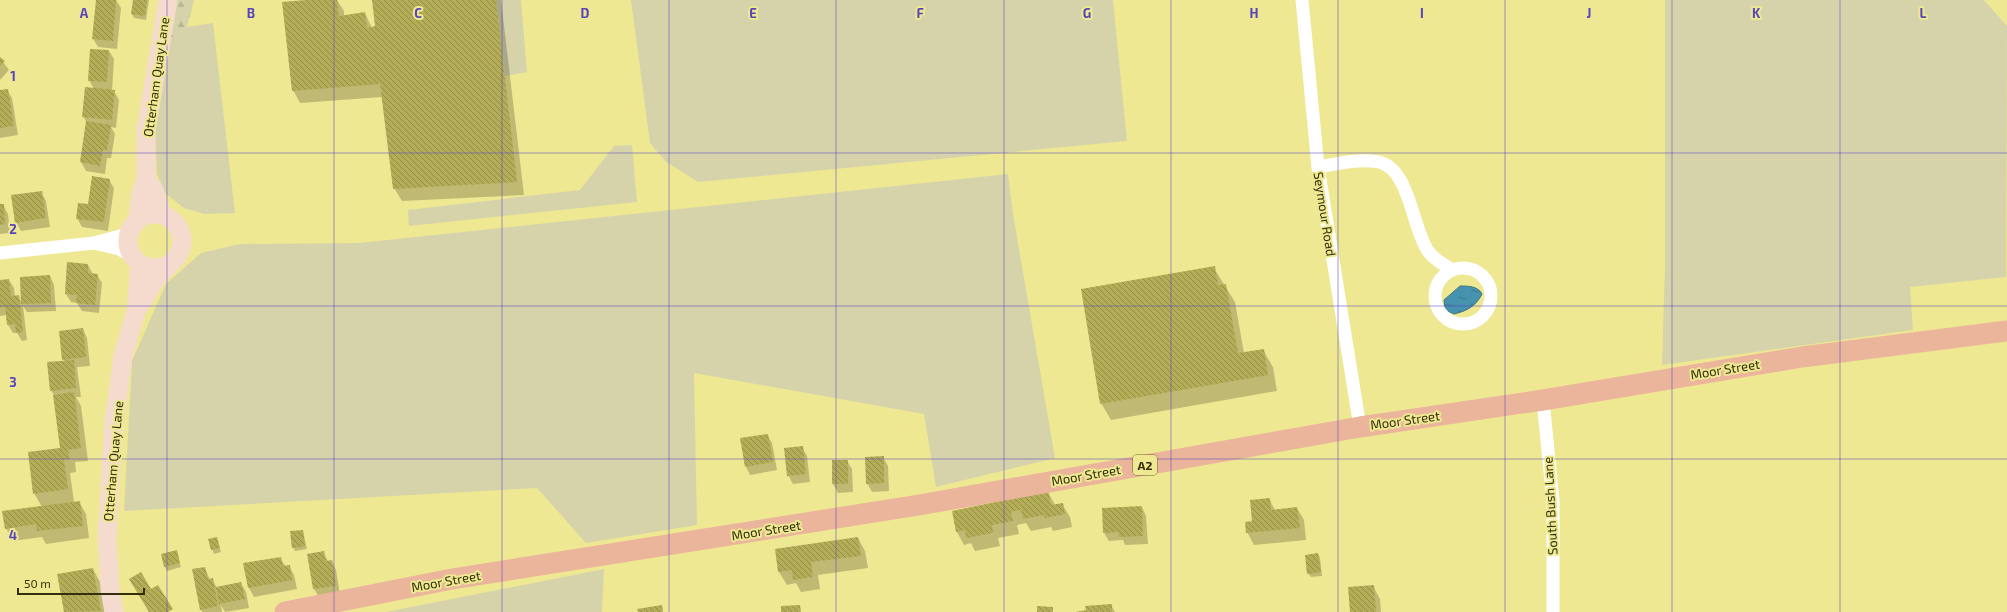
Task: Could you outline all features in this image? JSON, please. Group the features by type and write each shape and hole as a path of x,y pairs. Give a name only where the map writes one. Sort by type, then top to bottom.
{"main road":[{"name":"Moor Street","path":"285,612 452,580 911,506 1360,427 1543,400 1802,357 2007,331"}],"street":[{"name":"Otterham Quay Lane","path":"114,612 110,589 106,538 114,422 123,356 136,311 138,261 128,244 146,179 146,130 168,0"},
{"name":"Seymour Road","path":"1302,0 1318,167 1360,427"},
{"path":"1318,167 1363,160 1381,162 1394,171 1403,184 1417,231 1428,252 1452,270 1462,268 1477,272 1484,277 1490,288 1490,305 1480,319 1472,323 1458,324 1448,320 1438,311 1434,295 1438,283 1452,270"},
{"path":"0,253 94,243 120,236 150,214 162,214 154,190 146,179"},
{"name":"Otterham Quay Lane","path":"136,311 154,283 181,251 183,237 176,223 162,214"},
{"path":"94,243 119,249 138,261 156,269 171,263"},
{"name":"South Bush Lane","path":"1543,400 1553,501 1553,612"}],"green space":[{"path":"174,0 194,0 187,27 167,42"},
{"path":"496,0 521,0 527,72 505,76"},
{"path":"631,0 1113,0 1127,141 698,182 665,161 650,143"},
{"path":"1665,0 1984,0 2007,26 2006,277 1910,287 1913,330 1662,365 1665,268"},
{"path":"213,23 235,213 204,214 184,208 165,193 157,174 154,116 167,42 187,27"},
{"path":"632,145 637,202 409,226 408,210 580,190 614,146"},
{"path":"1008,174 1013,214 1055,458 936,487 924,414 694,373 697,525 586,543 537,488 124,511 132,361 166,284 201,253 240,244 359,243"},
{"path":"604,569 602,612 386,612"}],"water":[{"path":"1460,286 1469,286 1478,289 1482,294 1477,302 1471,307 1454,314 1445,310 1444,300"}],"building":[{"path":"96,0 116,0 113,41 92,39"},
{"path":"133,0 147,0 145,16 131,14"},
{"path":"337,0 339,16 365,12 367,28 375,26 372,0 496,0 517,182 393,189 380,84 292,91 282,2"},
{"path":"90,49 109,50 107,82 88,81"},
{"path":"0,57 5,61 0,66"},
{"path":"85,87 115,90 112,120 82,117"},
{"path":"8,89 14,126 0,128 0,90"},
{"path":"86,121 111,125 107,150 103,150 100,166 80,162"},
{"path":"92,176 110,179 104,222 76,219 78,203 88,204"},
{"path":"42,191 46,218 15,223 11,195"},
{"path":"0,204 4,204 5,224 0,225"},
{"path":"67,262 88,264 88,273 98,274 95,305 76,303 77,295 65,294"},
{"path":"1215,266 1218,285 1226,284 1238,353 1264,349 1268,375 1100,404 1081,289"},
{"path":"50,275 51,303 21,304 20,277"},
{"path":"9,279 11,296 19,295 23,332 16,333 15,324 7,325 5,307 0,307 0,280"},
{"path":"83,328 86,357 62,360 59,331"},
{"path":"74,360 76,388 50,391 47,362"},
{"path":"74,392 81,448 68,450 70,459 64,460 68,489 33,494 28,452 60,448 53,395"},
{"path":"768,434 773,462 745,467 740,438"},
{"path":"803,446 806,474 787,476 784,448"},
{"path":"884,456 884,483 866,484 865,457"},
{"path":"832,460 848,460 848,484 832,484"},
{"path":"1048,491 1051,505 1063,503 1065,514 1045,518 1044,515 1023,519 1021,510 1011,512 1013,521 992,525 993,533 966,538 965,530 956,532 952,511"},
{"path":"1270,498 1271,510 1297,507 1300,528 1246,533 1245,522 1252,521 1250,500"},
{"path":"80,501 83,526 37,531 36,524 5,529 2,511"},
{"path":"1142,506 1143,536 1119,537 1119,532 1103,533 1102,508"},
{"path":"303,530 305,546 292,548 290,531"},
{"path":"217,537 220,548 211,550 208,539"},
{"path":"858,537 861,556 811,562 813,577 793,580 792,570 778,572 775,549"},
{"path":"177,550 180,563 164,567 161,554"},
{"path":"324,551 326,561 332,560 336,586 313,589 307,554"},
{"path":"1318,553 1321,572 1307,574 1305,555"},
{"path":"281,557 283,566 290,565 292,580 248,588 243,563"},
{"path":"205,567 208,579 213,578 218,606 200,610 192,569"},
{"path":"93,568 101,611 64,612 57,574"},
{"path":"141,572 151,589 158,585 173,609 168,612 149,612 129,579"},
{"path":"241,582 245,599 219,604 216,587"},
{"path":"1374,585 1376,612 1350,612 1348,587"},
{"path":"1112,604 1112,612 1076,612 1086,610 1085,606"},
{"path":"662,605 663,612 638,612 637,609"},
{"path":"800,605 801,612 781,612 781,606"},
{"path":"1037,606 1053,607 1053,612 1037,612"}]}
